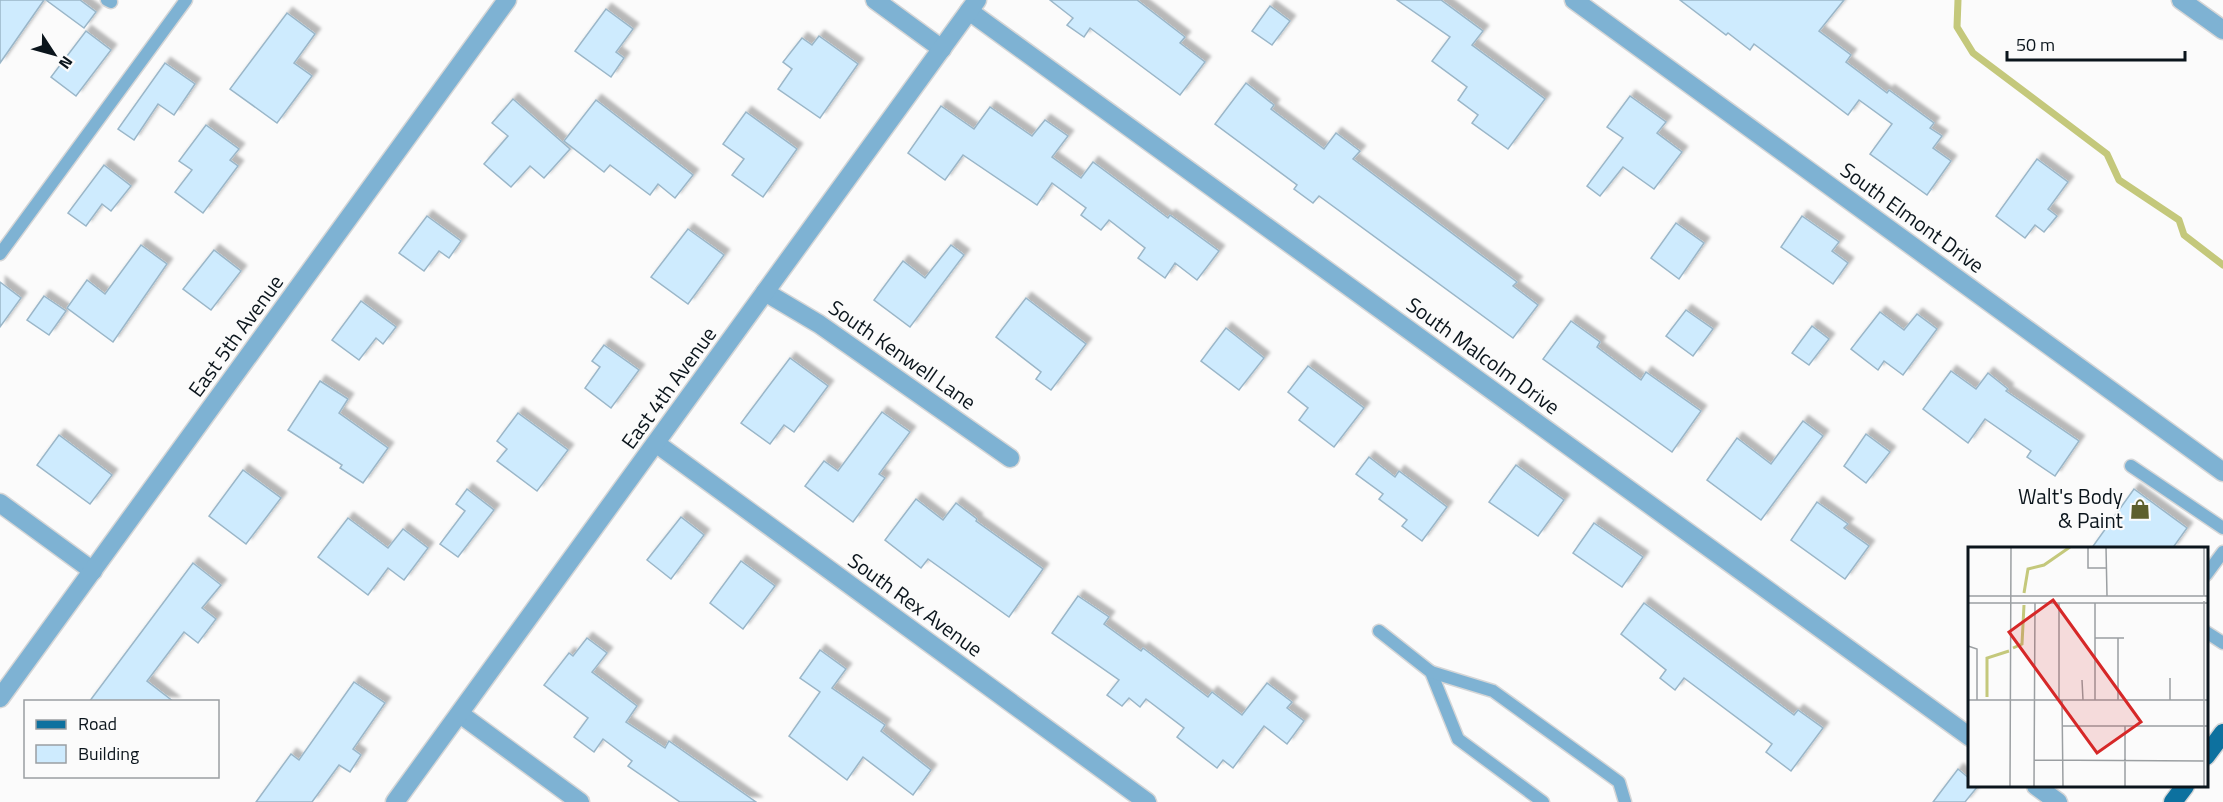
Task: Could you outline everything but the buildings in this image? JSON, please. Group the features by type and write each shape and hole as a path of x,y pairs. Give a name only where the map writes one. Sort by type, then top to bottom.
{"main road":[{"path":"2208,753 2223,733"},
{"path":"2173,802 2184,787"}],"street":[{"name":"East 5th Avenue","path":"0,698 507,0"},
{"path":"875,0 942,49"},
{"name":"South Elmont Drive","path":"1574,0 2223,472"},
{"path":"2181,0 2223,30"},
{"name":"East 4th Avenue","path":"396,802 973,5"},
{"name":"South Malcolm Drive","path":"973,5 1968,736"},
{"name":"South Kenwell Lane","path":"765,292 819,324 1011,458"},
{"name":"South Rex Avenue","path":"657,444 1147,802"},
{"path":"0,503 93,571"},
{"path":"460,714 580,802"},
{"path":"2037,787 2058,802"}],"lane":[{"path":"0,254 186,0"},
{"path":"2131,466 2223,528"},
{"path":"2208,571 2223,552"},
{"path":"1379,631 1431,672 1493,691 1619,782 1625,802"},
{"path":"2208,633 2223,643"},
{"path":"1431,672 1458,739 1544,802"}],"waterway":[{"path":"1958,0 1957,27 1973,53 2107,154 2119,180 2179,220 2184,235 2223,265"}],"place":[{"name":"Walt's Body & Paint","path":"2140,509"}]}
